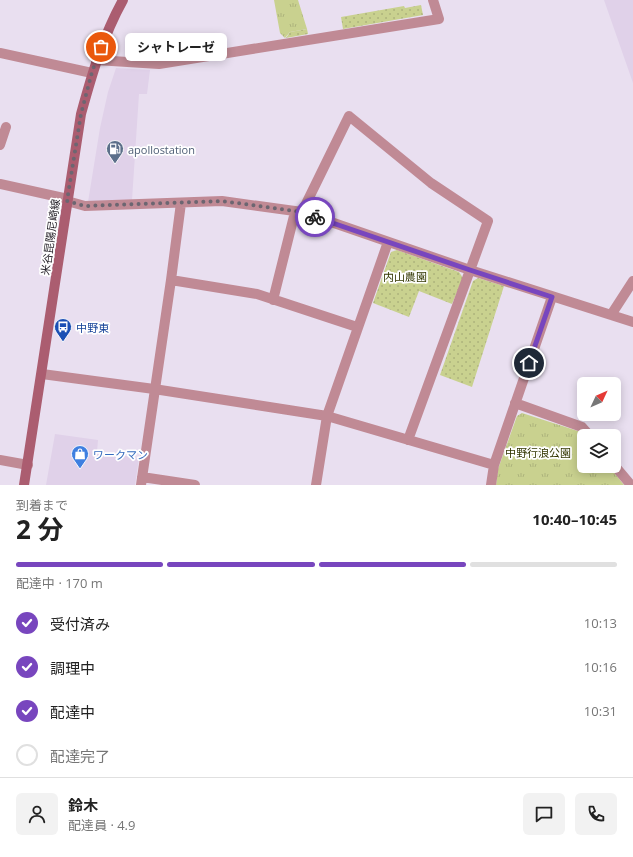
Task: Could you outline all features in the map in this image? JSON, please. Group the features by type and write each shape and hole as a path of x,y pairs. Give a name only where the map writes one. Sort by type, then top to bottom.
{"main road":[{"name":"米谷昆陽尼崎線","path":"24,485 81,114 96,60 112,20 123,0"}],"street":[{"path":"96,60 159,64 439,19 433,0"},
{"path":"0,53 92,72"},
{"path":"273,300 299,212 349,116 431,183 488,221 408,440"},
{"path":"0,145 6,126"},
{"path":"0,184 68,200 85,206 222,201 299,212 552,297 633,322"},
{"path":"181,203 142,481 195,485"},
{"path":"316,485 327,416 388,242"},
{"path":"171,280 257,294 357,327"},
{"path":"611,315 633,281"},
{"path":"491,485 494,466 552,297"},
{"path":"42,374 154,389 327,416 494,466"},
{"path":"516,403 582,427 584,429"},
{"path":"0,460 28,464"},
{"path":"621,473 631,485"}],"shaded area":[{"path":"604,0 633,0 633,83"},
{"name":"apollostation","path":"116,68 150,70 147,94 139,94 132,200 88,202 100,128 108,92"},
{"path":"55,434 98,440 97,452 139,458 135,485 46,485"}],"green space":[{"path":"274,0 298,0 307,29 290,32 285,38 280,33"},
{"path":"421,5 423,15 343,29 341,17 404,6 405,8"},
{"path":"307,29 308,34 286,38 290,32"},
{"name":"内山農園","path":"397,250 459,272 463,278 452,304 419,291 409,317 373,303 391,252"},
{"path":"478,278 504,286 472,387 440,375 473,281"},
{"name":"中野行浪公園","path":"522,413 577,431 577,473 615,473 624,485 496,485 498,469 517,416"}],"way so far":[{"path":"101,47 92,72 81,114 67,201 85,206 222,201 302,212 315,217"}],"place":[{"name":"シャトレーゼ","path":"101,47"},
{"name":"apollostation","path":"115,164"},
{"name":"中野東","path":"63,342"},
{"name":"ワークマン","path":"80,469"}],"route":[{"path":"315,217 552,297 529,363"}]}
